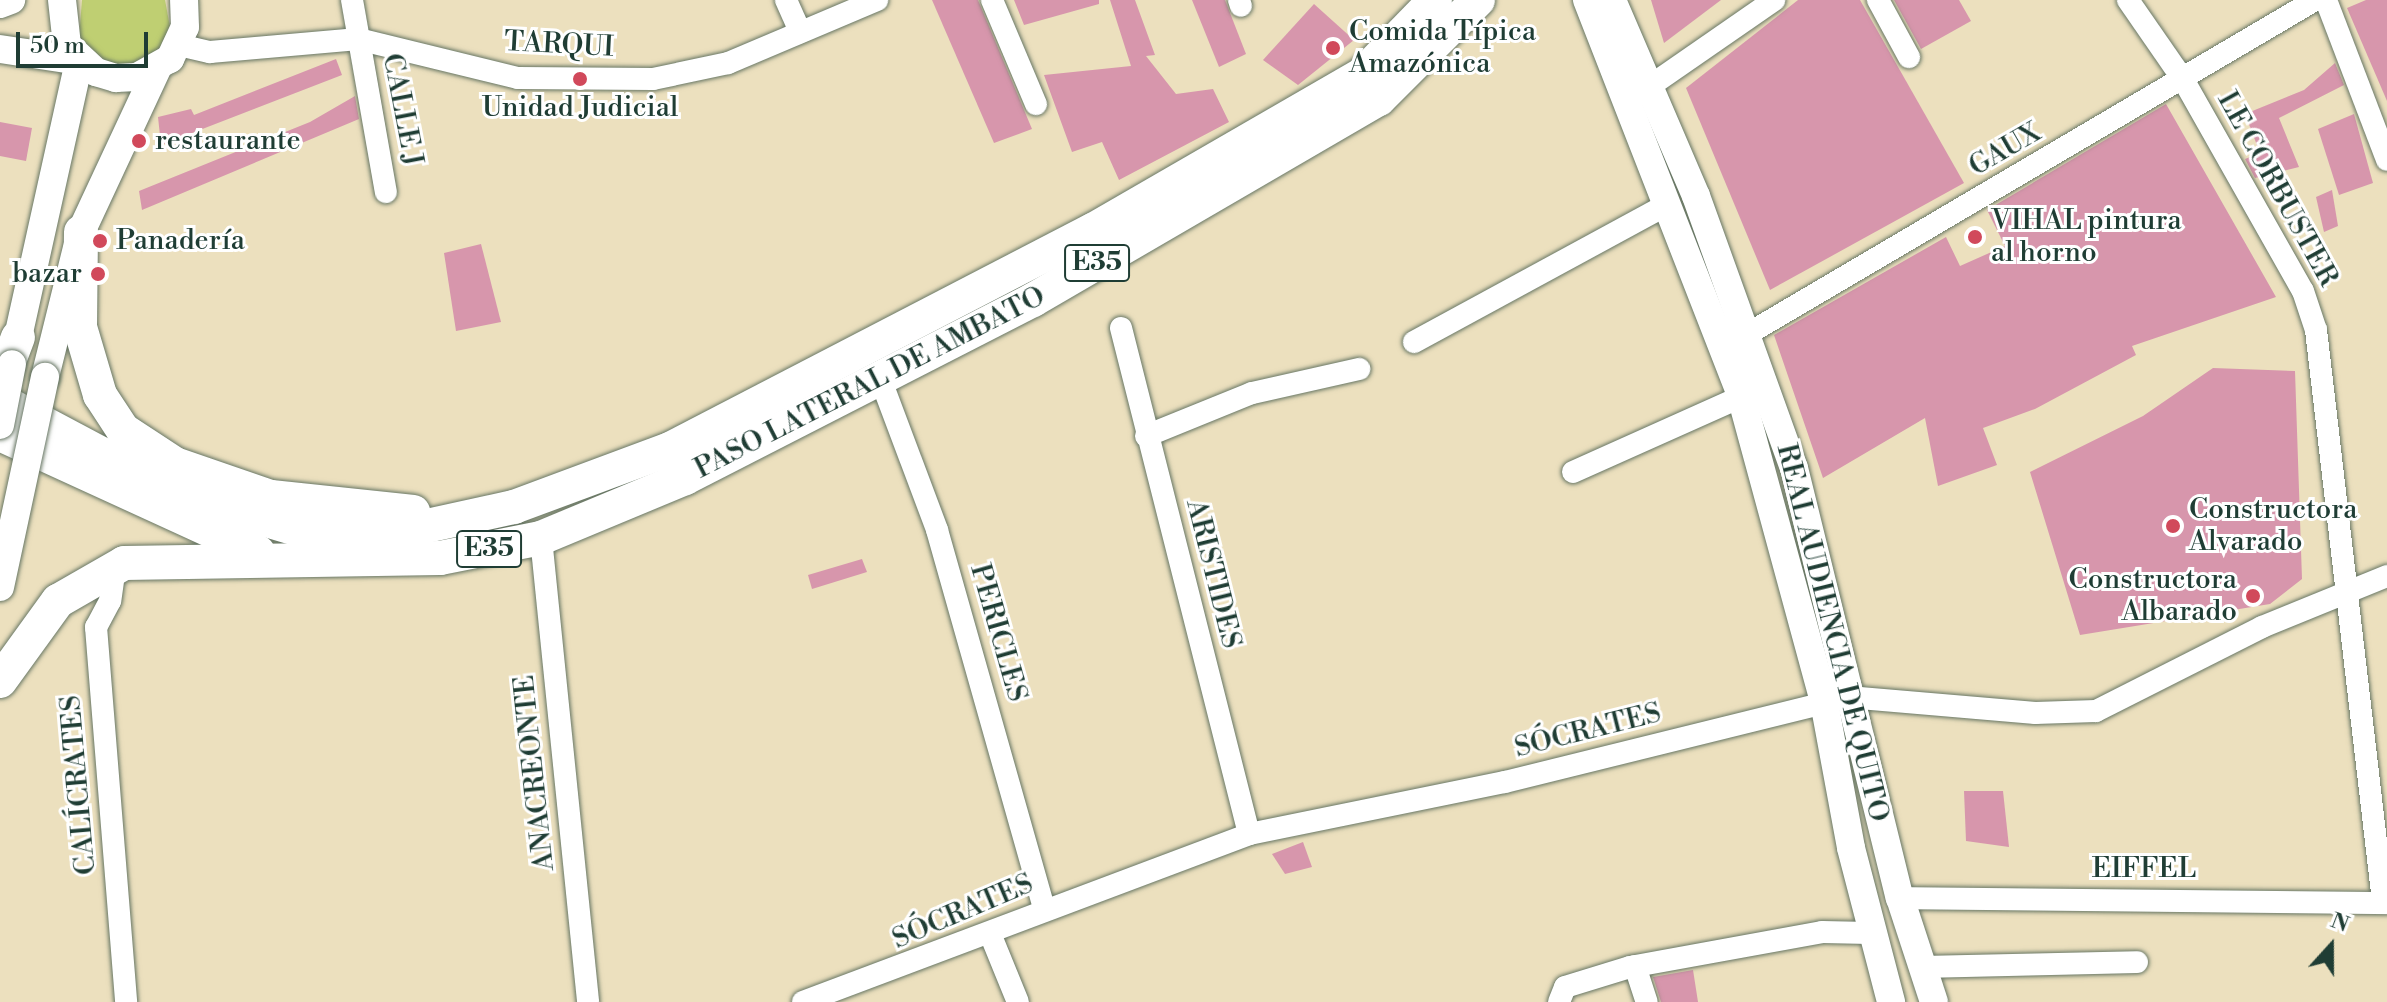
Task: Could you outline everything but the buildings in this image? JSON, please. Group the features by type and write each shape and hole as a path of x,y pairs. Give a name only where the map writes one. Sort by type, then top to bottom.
{"highway":[{"name":"PASO LATERAL DE AMBATO","path":"514,507 670,449 1093,230 1362,75 1435,0"},
{"name":"PASO LATERAL DE AMBATO","path":"115,567 174,557 281,561 440,558 541,538 685,478 1033,300 1379,99 1478,0"},
{"path":"81,232 80,327 100,395 123,430 175,464 271,497 384,514 514,507"},
{"path":"0,400 173,492 313,534 390,534 514,507"},
{"path":"0,434 149,507 281,561"},
{"path":"0,681 47,611 115,567"}],"main road":[{"path":"0,4 11,0"},
{"path":"0,425 9,362 79,61 61,27 62,0"},
{"path":"0,587 45,377 81,232 157,69 179,45 184,0"},
{"name":"REAL AUDIENCIA DE QUITO","path":"1603,7 1640,94 1752,391 1836,700 1934,1002"},
{"path":"0,49 79,61 116,78 157,69"},
{"name":"REAL AUDIENCIA DE QUITO","path":"1640,94 1665,206 1734,342"},
{"name":"REAL AUDIENCIA DE QUITO","path":"1836,700 1870,933 1891,1002"}],"street":[{"name":"CALLE J","path":"352,0 386,192"},
{"path":"786,0 800,32"},
{"name":"TARQUI","path":"179,45 210,52 358,39 518,78 653,79 728,63 877,0"},
{"path":"992,0 1036,104"},
{"path":"1640,94 1774,0"},
{"path":"1878,0 1909,57"},
{"name":"LE CORBUSTER","path":"2128,0 2184,81 2303,291 2316,330 2342,590 2385,902"},
{"name":"GAUX","path":"1734,342 2184,81 2315,0"},
{"path":"2326,0 2387,160"},
{"path":"1414,342 1665,206"},
{"name":"ARISTIDES","path":"1121,328 1249,834"},
{"path":"1146,436 1252,393 1359,369"},
{"name":"PERICLES","path":"880,378 937,530 1044,909"},
{"path":"1573,472 1752,391"},
{"name":"ANACREONTE","path":"541,538 588,1002"},
{"name":"CALÍCRATES","path":"115,567 110,601 96,627 126,1002"},
{"name":"SÓCRATES","path":"803,1002 991,936 1044,909 1249,834 1505,782 1836,700 2035,713 2096,711 2342,590 2387,576"},
{"name":"EIFFEL","path":"1900,898 2385,902"},
{"path":"1559,1002 1565,987 1635,966 1822,932 1870,933"},
{"path":"991,936 1018,1002"},
{"path":"1922,967 2137,962"},
{"path":"1635,966 1647,1002"}],"green space":[{"path":"82,0 165,0 170,27 156,55 129,68 98,61 79,38"}],"place":[{"name":"Comida Típica Amazónica","path":"1333,48"},
{"name":"Unidad Judicial","path":"580,79"},
{"name":"restaurante","path":"139,141"},
{"name":"VIHAL pintura al horno","path":"1975,237"},
{"name":"Panadería","path":"100,241"},
{"name":"bazar","path":"98,274"},
{"name":"Constructora Alvarado","path":"2173,526"},
{"name":"Constructora Albarado","path":"2253,596"}]}
